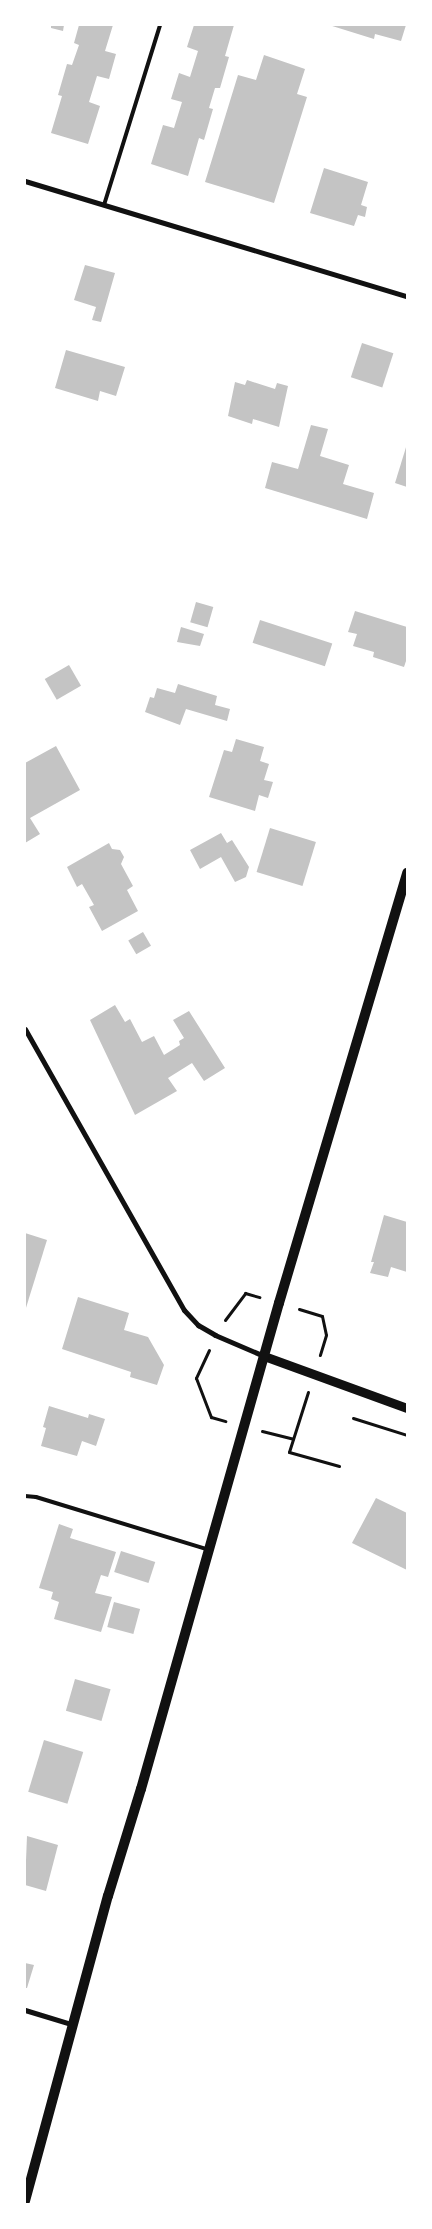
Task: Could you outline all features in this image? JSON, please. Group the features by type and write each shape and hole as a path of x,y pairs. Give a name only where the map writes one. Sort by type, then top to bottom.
{"main road":[{"path":"25,2201 108,1896 264,1356 407,873"}],"street":[{"path":"25,182 407,296"},
{"path":"25,1029 184,1310 198,1325 216,1336 264,1356 407,1408"},
{"path":"25,2010 74,2025"}],"lane":[{"path":"104,205 160,25"},
{"path":"25,1496 36,1496 209,1550"}],"path":[{"path":"353,1418 407,1435"},
{"path":"289,1452 339,1466"}],"building":[{"path":"51,25 64,25 63,31 51,28"},
{"path":"79,25 113,25 105,51 116,54 109,79 97,76 89,102 100,106 88,144 51,133 62,96 58,95 67,64 72,65 79,45 74,43"},
{"path":"194,25 234,25 225,56 229,57 220,88 215,88 209,108 213,109 204,140 199,138 188,176 151,164 163,125 174,128 182,102 171,99 179,73 190,77 198,51 187,47"},
{"path":"329,25 406,25 401,41 375,34 374,39"},
{"path":"264,55 305,69 297,94 307,97 274,203 205,182 238,75 256,80"},
{"path":"324,168 368,182 361,205 367,207 365,217 358,215 354,226 310,213"},
{"path":"85,265 115,273 101,322 92,320 96,307 74,300"},
{"path":"362,343 393,353 382,387 351,377"},
{"path":"66,350 125,367 116,396 100,391 98,401 55,388"},
{"path":"247,380 275,389 277,383 288,386 279,427 253,419 252,424 228,416 235,382 245,385"},
{"path":"311,425 328,429 320,456 349,465 343,484 374,493 367,519 265,488 272,462 298,469"},
{"path":"407,444 407,487 395,483"},
{"path":"196,602 213,607 208,627 190,622"},
{"path":"355,611 407,627 407,658 404,667 373,657 374,652 353,646 357,634 348,632"},
{"path":"260,620 332,643 325,666 253,643"},
{"path":"181,627 204,634 200,646 177,642"},
{"path":"69,665 81,686 57,700 45,679"},
{"path":"178,684 217,696 215,705 230,709 227,721 186,709 180,725 145,712 150,697 154,698 157,688 175,693"},
{"path":"236,739 264,747 260,761 269,764 264,780 273,782 268,798 259,795 255,811 209,797 224,750 232,752"},
{"path":"56,746 80,790 30,818 40,834 25,843 25,763"},
{"path":"270,828 316,842 302,886 257,872"},
{"path":"221,833 227,843 232,840 249,867 246,877 235,882 221,857 200,869 190,850"},
{"path":"109,843 112,849 120,850 124,857 121,864 133,886 127,890 138,911 102,931 89,907 94,905 82,884 77,887 67,867"},
{"path":"143,932 151,946 136,954 128,940"},
{"path":"115,1005 125,1022 130,1019 142,1042 154,1036 164,1055 180,1045 179,1041 184,1038 173,1020 189,1011 225,1068 204,1081 192,1063 168,1078 177,1091 135,1115 90,1020"},
{"path":"384,1215 407,1222 407,1272 391,1267 388,1277 370,1273 374,1262 371,1262"},
{"path":"25,1233 47,1240 25,1311"},
{"path":"78,1297 129,1313 124,1330 148,1337 164,1365 157,1385 130,1377 131,1372 62,1349"},
{"path":"49,1406 88,1418 89,1414 105,1419 96,1446 82,1441 77,1456 41,1446 46,1428 43,1427"},
{"path":"376,1498 407,1513 407,1570 352,1543"},
{"path":"59,1524 73,1529 70,1538 116,1552 108,1577 101,1575 95,1593 112,1597 101,1632 54,1619 59,1602 51,1599 53,1592 39,1588"},
{"path":"121,1551 155,1562 148,1583 114,1572"},
{"path":"114,1602 140,1609 133,1634 107,1627"},
{"path":"75,1679 111,1689 101,1721 66,1711"},
{"path":"44,1740 83,1752 67,1804 28,1792"},
{"path":"27,1836 58,1845 46,1891 25,1885"},
{"path":"25,1963 34,1965 27,1988 25,1988"}]}
